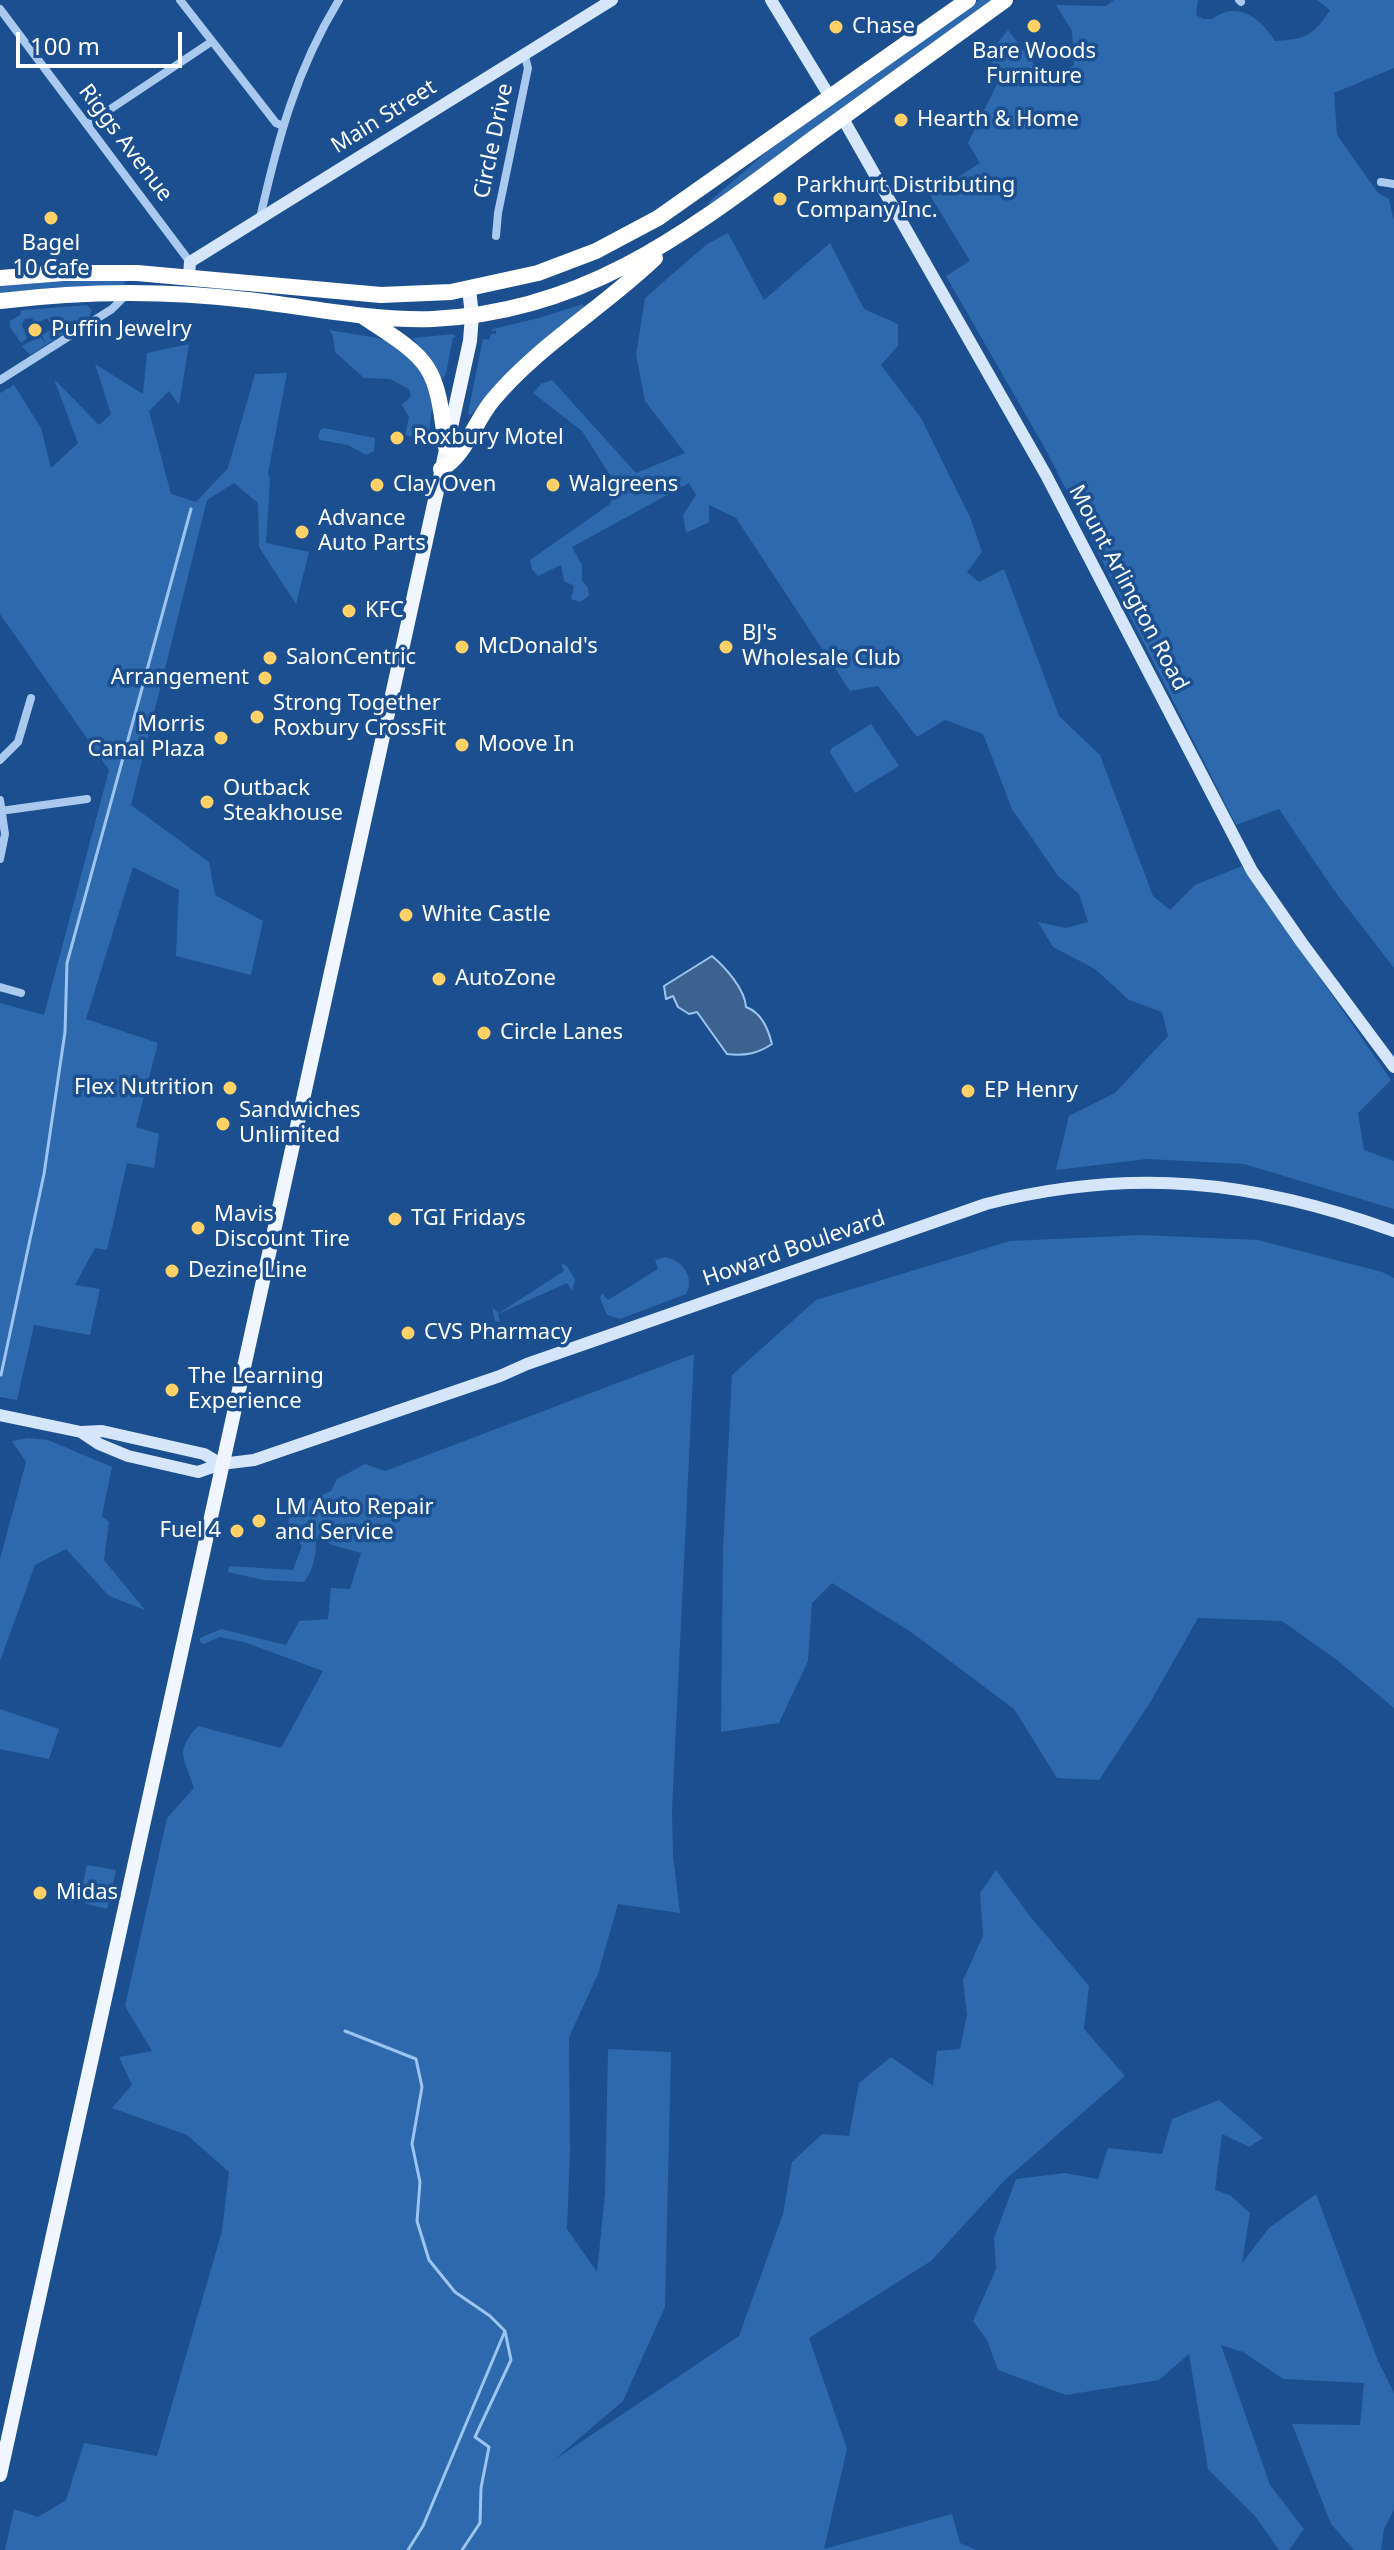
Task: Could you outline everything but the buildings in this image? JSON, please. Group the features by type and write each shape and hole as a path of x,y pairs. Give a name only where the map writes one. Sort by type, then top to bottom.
{"highway":[{"path":"0,278 190,269 381,295 469,289 556,267 632,234 968,0"},
{"path":"441,469 456,461 483,413 514,377 628,284 673,240 1005,0"},
{"path":"0,301 59,294 128,293 226,298 363,316 433,319 514,308 587,285 673,240"},
{"path":"363,316 411,347 427,366 439,393 446,447"}],"main road":[{"path":"0,2475 470,341 472,315 469,289"}],"street":[{"path":"180,0 276,123 283,126"},
{"path":"259,219 301,70 339,0"},
{"name":"Main Street","path":"190,269 259,219 612,0"},
{"path":"771,0 830,97"},
{"name":"Riggs Avenue","path":"0,9 88,124 190,269"},
{"path":"88,124 211,42"},
{"name":"Circle Drive","path":"496,236 527,74 524,53"},
{"name":"Mount Arlington Road","path":"842,117 1053,488 1252,871 1394,1067"},
{"path":"1381,182 1394,184"},
{"path":"0,380 112,309 128,293"},
{"path":"0,760 18,742 31,698"},
{"path":"2,810 87,799"},
{"path":"0,800 5,834 0,859"},
{"path":"0,987 21,993"},
{"name":"Howard Boulevard","path":"81,1432 99,1444 155,1463 198,1472 221,1464 254,1460 986,1204 1059,1188 1159,1181 1224,1187 1320,1206 1394,1231"},
{"path":"0,1415 81,1432 102,1431 204,1454 221,1464"}],"shaded area":[{"path":"979,0 994,0 710,205 708,203 772,147"},
{"path":"1114,0 1198,0 1196,15 1203,19 1212,19 1231,11 1248,14 1275,41 1301,37 1319,26 1330,10 1317,0 1394,0 1394,68 1334,93 1337,135 1378,193 1389,199 1394,221 1394,968 1333,889 1279,809 1236,825 1047,452 946,276 970,261 930,195 980,163 968,143 1000,78 988,55 1008,30 1045,79 1074,65 1072,31 1056,5 1106,6"},
{"path":"728,233 764,300 830,243 864,309 898,324 898,346 881,365 921,418 970,517 982,552 967,572 979,582 1004,569 1059,716 1100,755 1153,896 1170,910 1195,885 1242,866 1391,1080 1358,1113 1364,1150 1394,1161 1394,1209 1244,1164 1147,1159 1056,1170 1069,1116 1115,1093 1168,1036 1162,1012 1129,1000 1095,969 1053,947 1038,922 1066,928 1088,922 1079,894 1058,876 1012,809 983,734 945,720 917,737 878,686 850,691 736,518 709,505 709,522 686,533 683,515 696,495 689,483 572,547 582,565 582,580 588,588 589,596 580,602 571,599 574,586 564,581 561,565 538,576 532,569 530,560 610,504 617,486 582,431 533,393 541,384 552,380 636,473 685,453 645,401 636,355 645,298 707,244"},
{"path":"125,281 124,286 58,287 0,294 0,285"},
{"path":"583,304 585,309 498,383 471,415 468,413 483,339 489,340 491,334 496,334 496,330 491,332 493,329"},
{"path":"87,305 92,310 89,317 30,355 22,346 40,336 46,344 42,335 53,328 47,318 36,324 32,318 24,319 22,325 27,338 21,343 10,327 10,321 23,310"},
{"path":"329,330 378,338 394,344 425,372 433,401 429,432 413,437 405,435 409,417 402,405 411,396 409,389 390,379 364,378 335,352"},
{"path":"453,334 456,337 453,337 443,378 413,338"},
{"path":"189,344 179,405 169,391 149,411 171,494 196,502 228,468 255,374 287,373 268,473 266,543 309,552 296,604 259,547 258,503 234,483 207,500 131,805 209,862 215,895 263,921 251,975 176,956 179,890 133,867 86,1019 158,1043 136,1127 159,1134 154,1168 127,1163 107,1250 95,1248 75,1285 100,1289 90,1335 34,1325 17,1400 0,1397 0,1003 44,1015 109,770 0,614 0,393 14,385 41,428 51,468 78,443 54,379 99,425 111,414 95,364 143,394 147,353"},
{"path":"324,428 375,438 374,451 366,455 348,445 320,440 320,430"},
{"path":"871,724 899,766 855,793 830,752"},
{"path":"712,956 738,986 746,1007 764,1022 772,1044 751,1054 727,1054 697,1012 689,1014 678,1007 673,996 666,999 664,986"},
{"path":"1141,1235 1258,1240 1382,1272 1394,1278 1394,1708 1337,1660 1282,1621 1198,1618 1151,1701 1099,1780 1057,1778 1014,1709 911,1632 832,1583 812,1603 808,1661 779,1723 721,1732 723,1549 732,1375 816,1300 1010,1241"},
{"path":"665,1257 677,1262 686,1271 689,1282 686,1294 620,1319 607,1315 600,1298 602,1293 608,1300 658,1269 655,1260"},
{"path":"561,1263 567,1266 575,1280 572,1291 567,1283 498,1314 500,1322 495,1321 492,1307 499,1313 564,1271"},
{"path":"694,1354 672,1810 673,1855 680,1913 618,1904 598,1974 569,2037 567,2229 597,2272 605,2194 608,2049 671,2052 665,2307 623,2401 554,2460 739,2336 783,2214 792,2162 822,2134 849,2136 859,2083 891,2057 933,2086 937,2051 960,2049 967,2015 963,1980 983,1936 980,1893 996,1870 1029,1915 1089,1986 1084,2029 1125,2076 1005,2180 931,2261 809,2338 847,2449 824,2549 952,2514 960,2543 977,2550 5,2550 14,2509 38,2517 66,2500 84,2443 157,2456 222,2231 229,2172 187,2135 112,2108 132,2085 119,2057 152,2051 125,2006 167,1818 194,1788 183,1755 186,1743 198,1726 281,1748 323,1671 244,1642 220,1637 204,1644 200,1638 221,1629 286,1645 299,1621 328,1619 331,1588 350,1589 361,1553 332,1545 321,1538 316,1539 314,1562 304,1582 263,1580 228,1572 229,1566 293,1570 302,1546 288,1526 290,1509 331,1491 337,1479 365,1464 385,1471"},
{"path":"28,1438 48,1440 112,1467 102,1516 109,1522 104,1560 145,1610 109,1596 66,1549 35,1565 0,1661 0,1559 26,1462 12,1441"},
{"path":"0,1709 59,1729 49,1759 0,1749"},
{"path":"87,1865 116,1870 107,1909 86,1904 80,1896"},
{"path":"1219,2100 1263,2138 1249,2147 1222,2134 1215,2190 1230,2195 1250,2213 1242,2263 1269,2228 1316,2194 1378,2361 1394,2393 1394,2509 1384,2529 1381,2550 1354,2550 1331,2524 1292,2424 1360,2425 1364,2383 1283,2379 1243,2352 1221,2345 1270,2485 1304,2529 1289,2550 1279,2550 1255,2516 1208,2469 1189,2354 1159,2380 1066,2395 998,2370 987,2340 973,2321 996,2269 994,2238 1016,2179 1065,2173 1098,2179 1108,2148 1162,2154 1172,2119"}],"waterway":[{"path":"1,1375 44,1174 65,1032 67,963 191,509"},
{"path":"345,2031 416,2059 422,2087 412,2144 420,2182 417,2221 429,2260 455,2292 490,2316 505,2331 423,2526 408,2550"},
{"path":"462,2550 480,2523 481,2488 489,2447 475,2437 511,2360 505,2331"}],"place":[{"name":"Bare Woods Furniture","path":"1034,26"},
{"name":"Chase","path":"836,27"},
{"name":"Hearth & Home","path":"901,120"},
{"name":"Parkhurt Distributing Company Inc.","path":"780,199"},
{"name":"Bagel 10 Cafe","path":"51,218"},
{"name":"Puffin Jewelry","path":"35,330"},
{"name":"Roxbury Motel","path":"397,438"},
{"name":"Clay Oven","path":"377,485"},
{"name":"Walgreens","path":"553,485"},
{"name":"Advance Auto Parts","path":"302,532"},
{"name":"KFC","path":"349,611"},
{"name":"McDonald's","path":"462,647"},
{"name":"BJ's Wholesale Club","path":"726,647"},
{"name":"SalonCentric","path":"270,658"},
{"name":"Arrangement","path":"265,678"},
{"name":"Strong Together Roxbury CrossFit","path":"257,717"},
{"name":"Morris Canal Plaza","path":"221,738"},
{"name":"Moove In","path":"462,745"},
{"name":"Outback Steakhouse","path":"207,802"},
{"name":"White Castle","path":"406,915"},
{"name":"AutoZone","path":"439,979"},
{"name":"Circle Lanes","path":"484,1033"},
{"name":"Flex Nutrition","path":"230,1088"},
{"name":"EP Henry","path":"968,1091"},
{"name":"Sandwiches Unlimited","path":"223,1124"},
{"name":"TGI Fridays","path":"395,1219"},
{"name":"Mavis Discount Tire","path":"198,1228"},
{"name":"Dezine Line","path":"172,1271"},
{"name":"CVS Pharmacy","path":"408,1333"},
{"name":"The Learning Experience","path":"172,1390"},
{"name":"LM Auto Repair and Service","path":"259,1521"},
{"name":"Fuel 4","path":"237,1531"},
{"name":"Midas","path":"40,1893"}]}
